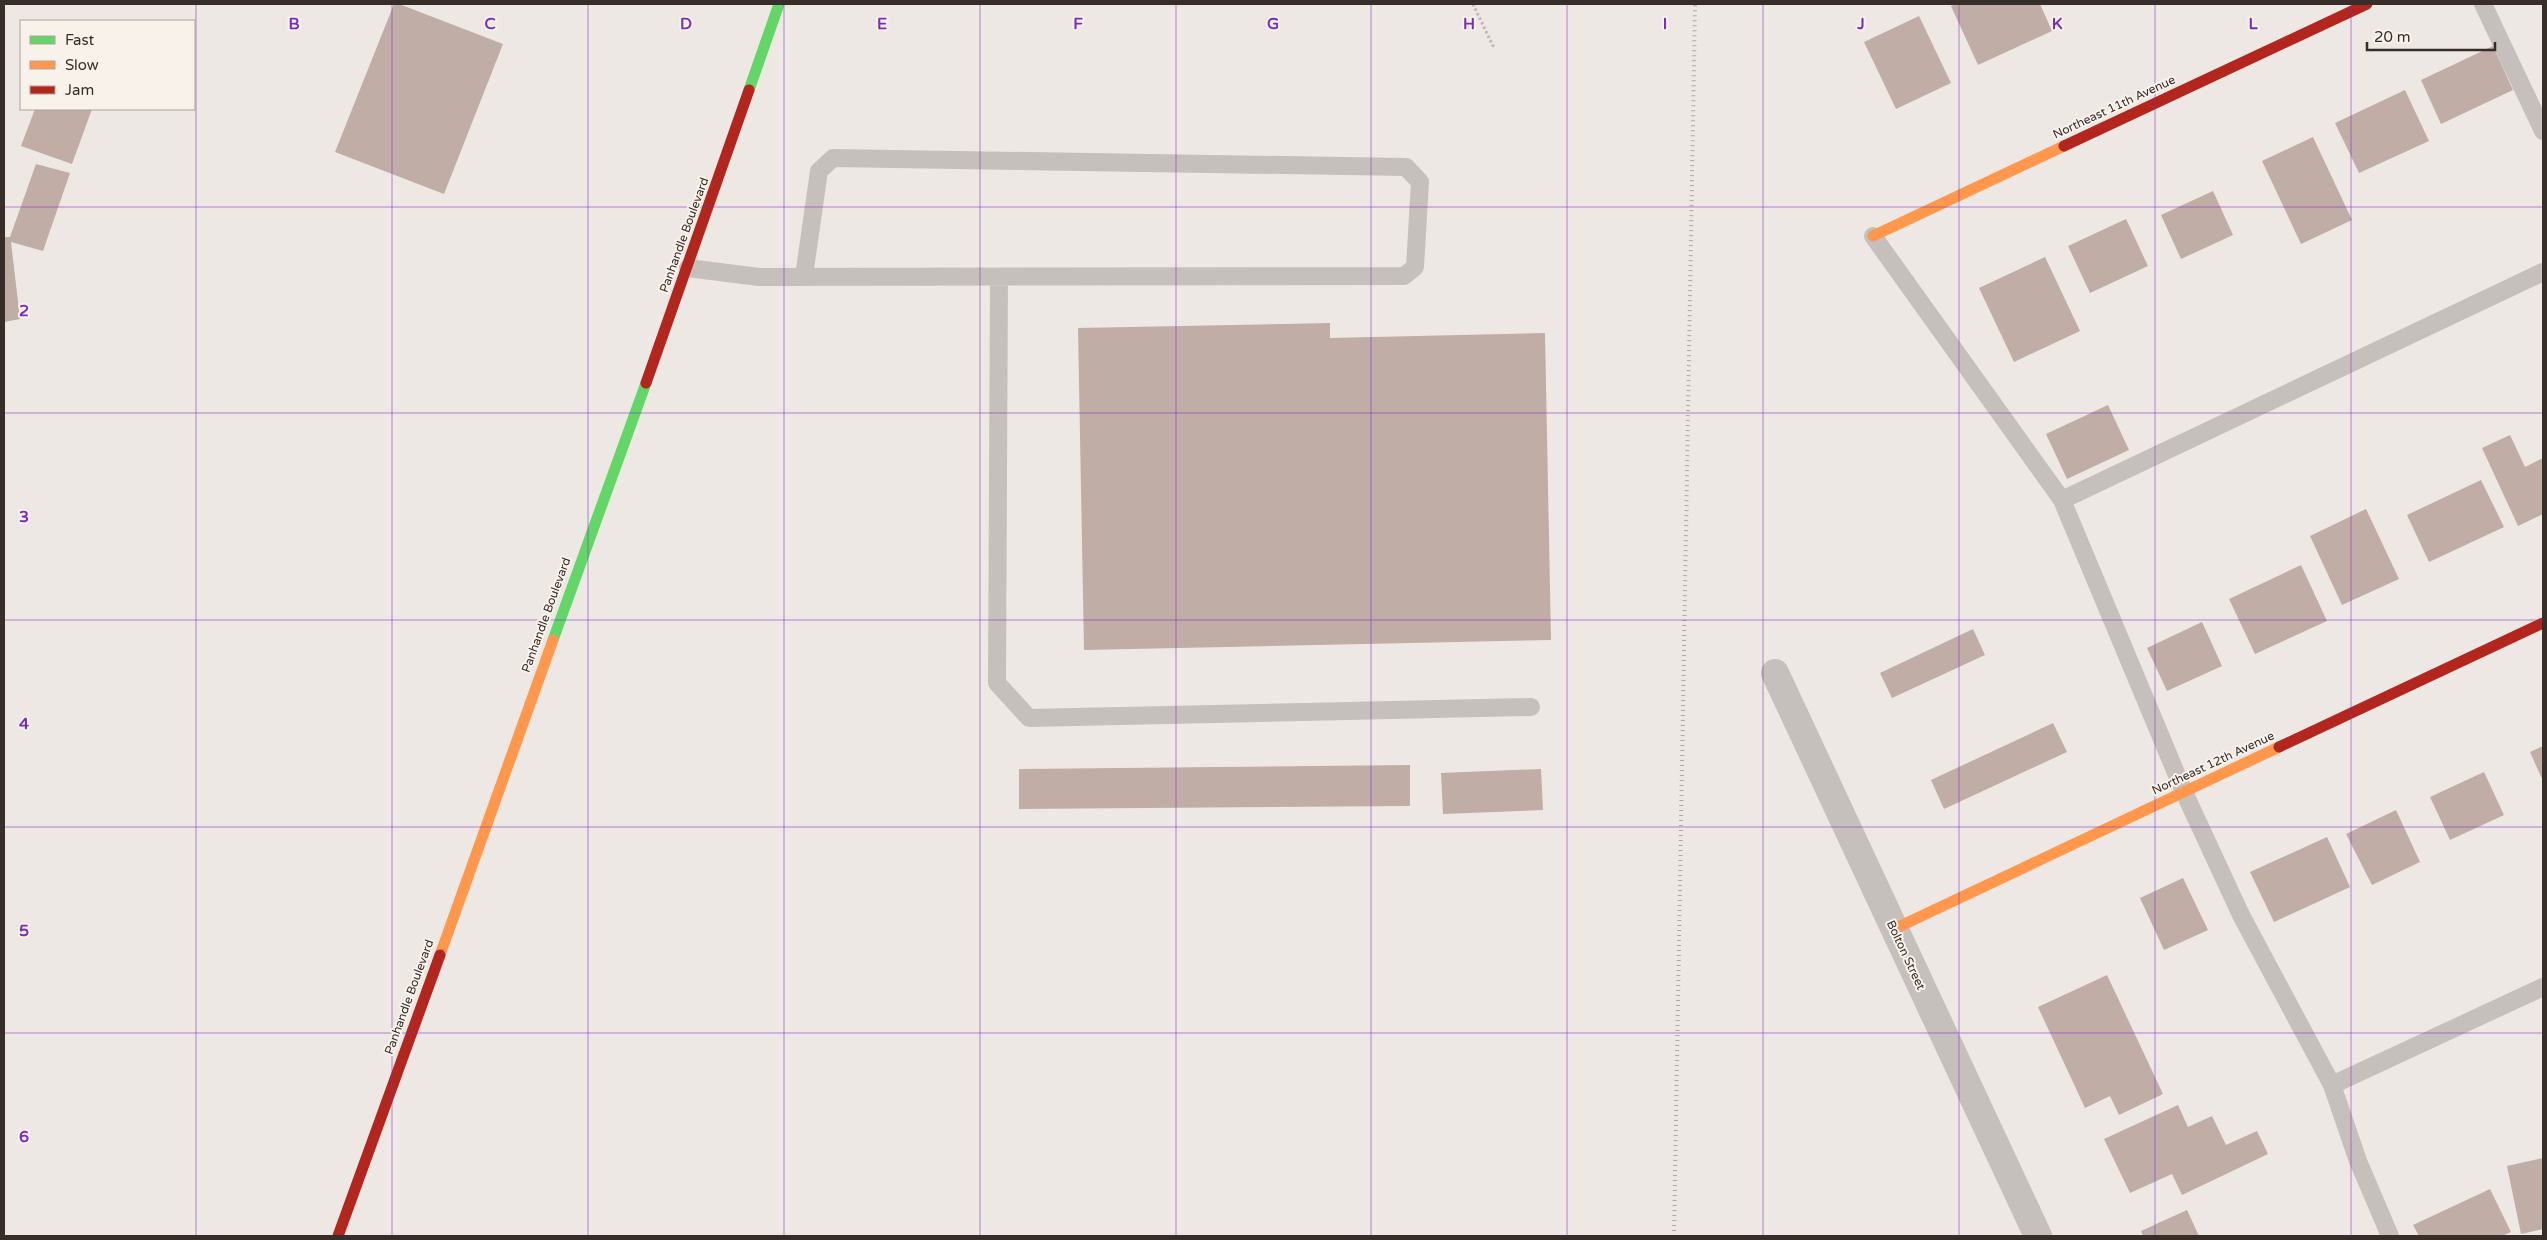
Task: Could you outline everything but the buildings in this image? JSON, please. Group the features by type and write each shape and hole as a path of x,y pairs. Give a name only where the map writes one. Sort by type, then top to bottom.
{"street":[{"name":"Panhandle Boulevard","path":"338,1236 688,268 779,4"},
{"name":"Northeast 11th Avenue","path":"1873,236 2367,4"},
{"name":"Northeast 12th Avenue","path":"1894,929 2543,623"},
{"name":"Bolton Street","path":"1775,673 2038,1236"}],"lane":[{"path":"2484,4 2543,131"},
{"path":"688,268 759,277 1404,276 1415,267 1420,182 1406,167 833,158 820,171 804,276"},
{"path":"1873,236 2062,500 2184,792 2241,915 2332,1085 2358,1161 2390,1236"},
{"path":"2062,500 2543,272"},
{"path":"999,278 997,683 1029,718 1531,707"},
{"path":"2332,1085 2543,987"}],"path":[{"path":"1473,4 1494,48"}],"railway":[{"path":"1674,1236 1695,4"}],"traffic: fast":[{"path":"749,90 779,4"},
{"path":"553,640 646,383"}],"traffic: slow":[{"path":"1873,236 2064,146"},
{"path":"440,955 553,640"},
{"path":"1894,929 2279,747"}],"traffic: jam":[{"path":"2064,146 2367,4"},
{"path":"646,383 749,90"},
{"path":"2279,747 2543,623"},
{"path":"338,1236 440,955"}]}
